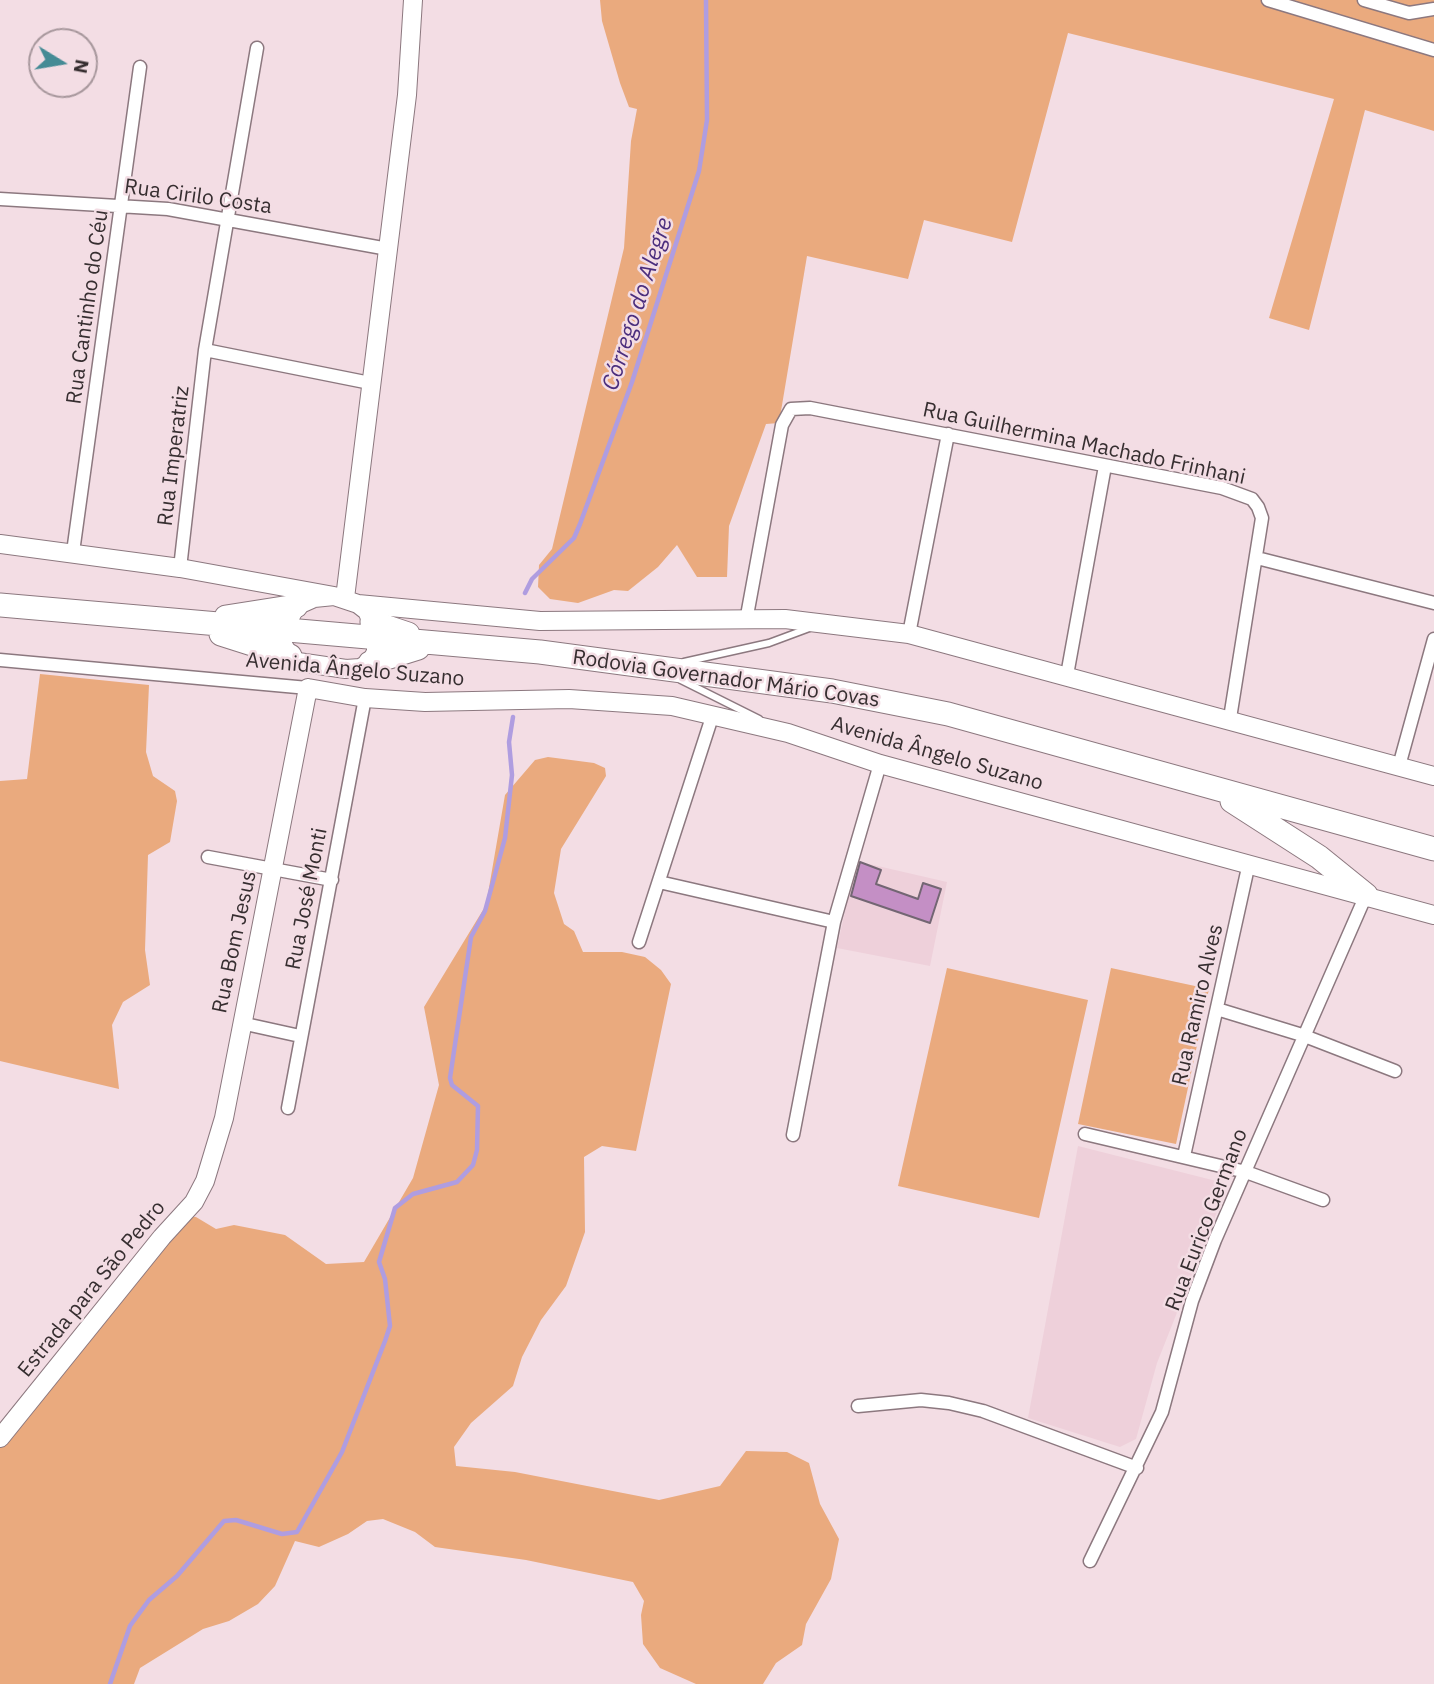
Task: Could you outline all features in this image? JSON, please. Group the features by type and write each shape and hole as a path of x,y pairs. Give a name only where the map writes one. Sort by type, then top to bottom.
{"highway":[{"name":"Rodovia Governador Mário Covas","path":"0,606 283,631 375,631 434,643 654,666 832,691 948,714 1434,849"},
{"path":"192,622 296,606"},
{"path":"192,622 294,659"},
{"path":"370,663 434,643"},
{"path":"1209,787 1319,857 1366,895"}],"main road":[{"path":"346,599 370,383 407,95 413,0"},
{"path":"0,544 73,551 180,568 346,599 540,621 825,622 909,634 1230,718 1434,776"},
{"path":"294,659 332,668 360,668 370,663 376,652 375,631 346,599 314,598 296,606 283,631 283,645 294,659 308,688 332,668"},
{"name":"Avenida Ângelo Suzano","path":"308,688 365,698 472,703 569,699 634,701 713,714 788,733 880,764 1434,915"},
{"name":"Rua Bom Jesus","path":"194,1202 215,1155 308,688"},
{"name":"Estrada para São Pedro","path":"0,1438 194,1202"}],"street":[{"path":"1268,0 1434,50"},
{"path":"1364,0 1409,13 1434,9"},
{"name":"Rua Imperatriz","path":"180,568 205,350 257,48"},
{"name":"Rua Cantinho do Céu","path":"73,551 140,67"},
{"name":"Rua Cirilo Costa","path":"0,200 122,205 229,219 388,249"},
{"path":"205,350 370,383"},
{"name":"Rua Guilhermina Machado Frinhani","path":"746,621 782,425 791,409 810,408 1222,488 1252,499 1262,518 1230,718"},
{"path":"909,634 947,434"},
{"path":"1067,675 1105,466"},
{"path":"1257,558 1434,603"},
{"path":"1399,766 1434,639"},
{"name":"Avenida Ângelo Suzano","path":"0,660 308,688"},
{"name":"Rua José Monti","path":"288,1108 365,698"},
{"path":"639,942 713,714"},
{"path":"793,1135 834,922 880,764"},
{"path":"208,857 332,880"},
{"name":"Rua Ramiro Alves","path":"1184,1156 1249,863"},
{"path":"659,882 834,922"},
{"name":"Rua Eurico Germano","path":"1090,1562 1162,1412 1192,1301 1302,1035 1366,895"},
{"path":"1217,1009 1302,1035 1395,1071"},
{"path":"241,1023 300,1036"},
{"path":"1085,1134 1245,1172 1322,1200"},
{"path":"858,1406 920,1401 949,1402 983,1411 1137,1468"}],"lane":[{"path":"654,666 712,658 769,643 825,622"},
{"path":"654,666 788,733"}],"shaded area":[{"path":"600,0 1434,0 1434,131 1365,110 1309,330 1269,318 1334,99 1068,33 1012,242 924,220 908,279 807,256 779,423 766,424 729,526 727,577 697,577 677,545 658,567 628,591 614,590 578,603 550,599 538,587 539,565 552,549 624,248 631,141 637,109 629,107 620,83 602,21"},
{"path":"40,674 149,685 146,752 153,776 175,791 177,801 170,842 148,855 145,950 150,985 123,1002 112,1025 119,1089 0,1061 0,781 27,779"},
{"path":"548,757 594,763 605,768 606,776 561,849 554,893 564,924 574,931 583,952 622,952 645,957 661,970 671,984 636,1151 602,1146 584,1157 585,1232 566,1286 541,1320 522,1357 513,1386 471,1423 454,1447 456,1466 515,1472 659,1500 720,1486 746,1451 787,1452 809,1463 820,1504 839,1539 831,1579 806,1624 802,1645 776,1663 763,1684 696,1684 660,1668 643,1644 641,1615 644,1601 633,1582 526,1560 435,1547 415,1532 383,1519 367,1521 348,1534 319,1547 295,1541 275,1586 258,1604 229,1621 203,1629 140,1668 134,1684 0,1684 0,1445 176,1215 196,1217 216,1229 234,1225 285,1235 326,1264 364,1262 413,1178 439,1085 424,1007 486,905 505,795 535,760"},
{"path":"856,861 947,882 930,966 837,948"},
{"path":"947,968 1088,1000 1039,1218 898,1186"},
{"path":"1111,968 1209,989 1176,1144 1078,1124"},
{"path":"1078,1146 1228,1184 1157,1363 1136,1439 1120,1447 1028,1418"}],"building":[{"path":"860,862 881,870 876,884 918,899 923,883 941,889 930,923 851,896"}],"waterway":[{"name":"Córrego do Alegre","path":"525,593 532,579 574,538 580,524 632,382 699,171 707,120 706,0"},
{"name":"Córrego do Alegre","path":"110,1684 130,1626 149,1600 177,1576 224,1521 236,1520 282,1534 297,1532 342,1452 390,1326 385,1279 379,1262 395,1208 413,1194 457,1182 473,1165 477,1150 478,1106 452,1085 450,1078 471,937 485,911 505,838 512,775 509,742 513,717"}]}
